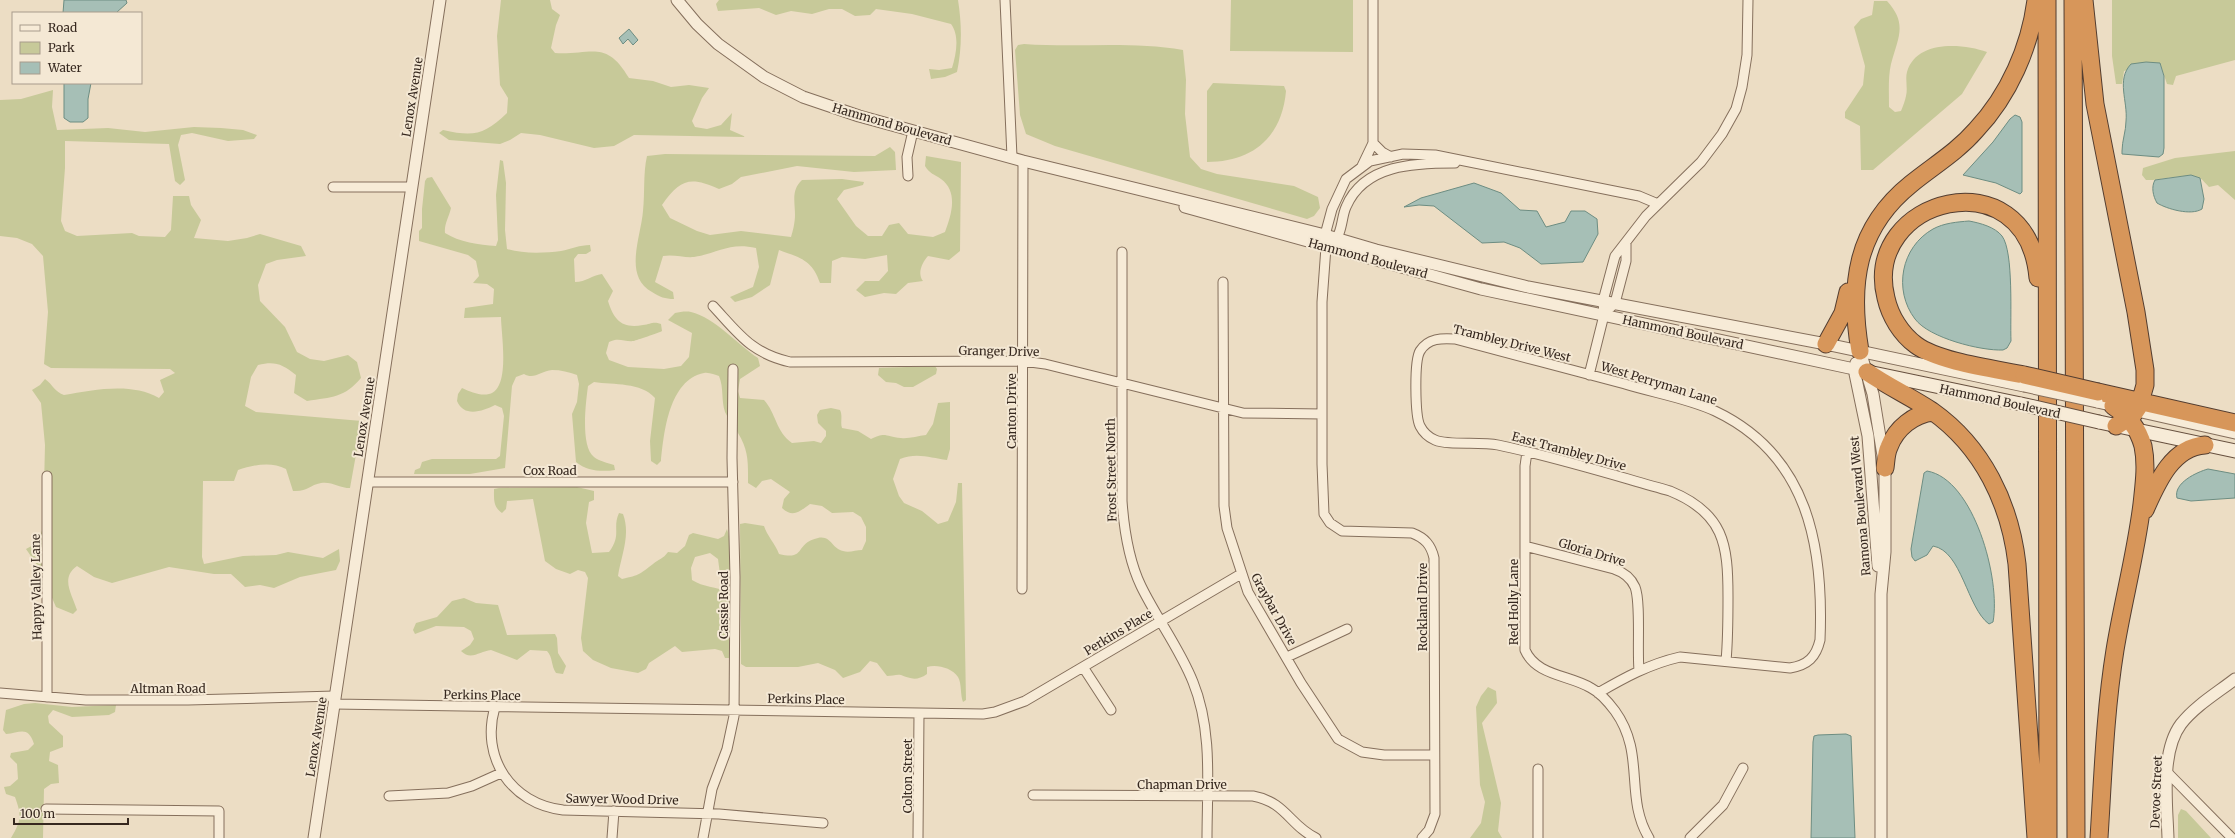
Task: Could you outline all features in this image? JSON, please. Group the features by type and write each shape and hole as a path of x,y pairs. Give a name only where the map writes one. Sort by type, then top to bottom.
{"highway":[{"path":"1860,351 1855,316 1854,295 1857,274 1868,239 1877,222 1895,198 1955,151 1977,130 1996,104 2020,61 2034,18 2036,0"},
{"path":"2047,0 2048,838"},
{"path":"2073,0 2076,838"},
{"path":"2084,0 2095,104 2136,312 2145,370 2145,385 2132,418"},
{"path":"2047,355 2037,262 2029,239 2018,223 1989,206 1967,202 1926,211 1909,222 1891,246 1884,268 1885,293 1890,311 1897,325 1916,345 1938,356 2103,400 2132,418 2143,447 2145,463 2139,525 2120,623 2108,697 2099,838"},
{"path":"1826,344 1843,313 1852,269 1860,246 1868,239"},
{"path":"1861,370 1890,388 1914,400 1951,426 1978,457 1994,484 2010,520 2017,564 2036,838"},
{"path":"2145,370 2159,395 2178,410"},
{"path":"2132,418 2178,410 2235,423"},
{"path":"1885,468 1889,447 1899,431 1918,415 1933,412"},
{"path":"2139,525 2159,482 2174,460 2186,450 2205,445"}],"main road":[{"name":"Hammond Boulevard","path":"1861,370 2098,422 2132,418 2205,445 2235,451"}],"street":[{"name":"Lenox Avenue","path":"314,838 440,0"},
{"name":"Hammond Boulevard","path":"677,0 697,24 718,44 774,83 824,105 913,131 1023,161 1338,238 1376,250 1528,287 1860,351 2024,380"},
{"path":"1005,0 1012,157"},
{"path":"1362,167 1373,143 1373,0"},
{"path":"1589,375 1604,315 1603,301 1612,262 1615,256 1658,204 1701,162 1722,134 1736,109 1742,87 1747,55 1748,0"},
{"path":"908,176 907,157 913,131"},
{"path":"1373,143 1382,152 1391,157"},
{"name":"Rockland Drive","path":"1424,837 1434,818 1434,558 1432,550 1423,538 1412,533 1350,532 1336,528 1326,519 1324,514 1322,464 1322,302 1326,247 1325,235 1332,209 1346,179 1370,161 1403,154 1434,156 1475,164"},
{"name":"Canton Drive","path":"1022,589 1023,161"},
{"path":"1326,247 1338,238 1346,208 1354,192 1366,179 1388,169 1436,163 1475,164 1639,196 1658,204"},
{"path":"333,187 412,186"},
{"name":"Hammond Boulevard","path":"1138,189 1173,203 1210,215 1481,288 1861,370"},
{"path":"1604,315 1615,304 1626,261 1626,244"},
{"name":"Frost Street North","path":"1122,252 1122,501 1124,522 1140,585 1183,660 1201,706 1206,736 1207,838"},
{"name":"Graybar Drive","path":"1223,282 1224,506 1227,528 1248,592 1329,727 1338,739 1353,749 1384,755 1434,755"},
{"name":"Granger Drive","path":"713,306 754,348 766,355 790,362 1023,362 1063,367 1243,413 1322,414"},
{"name":"Trambley Drive West","path":"1424,433 1419,425 1416,408 1417,368 1420,352 1430,342 1441,338 1455,339 1589,375"},
{"path":"1860,351 1861,370"},
{"name":"Cassie Road","path":"703,838 712,789 731,734 734,710 735,577 733,369"},
{"name":"Ramona Boulevard West","path":"1861,370 1878,420 1885,468 1885,552 1881,594"},
{"name":"Ramona Boulevard West","path":"1861,370 1881,594 1881,838"},
{"name":"West Perryman Lane","path":"1589,375 1702,406 1715,411 1748,431 1771,451 1791,478 1804,502 1810,522 1818,565 1820,632 1816,652 1809,662 1802,666 1790,668 1726,661"},
{"name":"Hammond Boulevard","path":"2132,418 2235,433"},
{"name":"East Trambley Drive","path":"1424,433 1436,441 1442,442 1496,444 1670,491 1692,501 1713,521 1721,535 1727,554 1728,640 1726,661"},
{"name":"Red Holly Lane","path":"1527,452 1525,466 1524,643 1527,654 1540,668 1578,681 1598,693 1615,712 1630,738 1634,754 1638,811 1649,838"},
{"name":"Happy Valley Lane","path":"47,476 47,697"},
{"name":"Cox Road","path":"367,482 733,482"},
{"name":"Gloria Drive","path":"1525,546 1614,569 1625,574 1632,580 1638,598 1639,670"},
{"name":"Perkins Place","path":"335,700 495,707 919,713 995,712 1025,701 1241,574"},
{"path":"1287,657 1348,629"},
{"path":"1598,693 1639,670 1661,661 1680,657 1726,661"},
{"path":"1083,667 1111,710"},
{"name":"Devoe Street","path":"2168,838 2167,772 2171,745 2182,723 2204,702 2235,679"},
{"name":"Altman Road","path":"0,693 86,700 335,700"},
{"name":"Sawyer Wood Drive","path":"495,707 491,723 491,739 501,773 521,793 540,805 563,810 708,813 823,823"},
{"name":"Colton Street","path":"918,838 919,713"},
{"path":"1690,838 1723,805 1743,768"},
{"path":"1538,769 1538,838"},
{"path":"2167,772 2186,789 2232,838"},
{"path":"390,796 448,793 472,786 501,773"},
{"name":"Chapman Drive","path":"1033,795 1253,796 1269,800 1281,807 1306,832 1316,838"},
{"path":"46,809 219,811 219,838"},
{"path":"612,838 614,811"}],"green space":[{"path":"501,0 550,0 552,9 560,15 556,25 551,48 555,53 605,53 621,66 629,78 653,81 671,87 689,85 709,88 702,98 692,121 695,127 707,129 721,125 732,113 730,130 746,137 634,135 614,146 594,148 540,135 521,133 500,144 449,140 439,133 443,130 471,133 485,130 507,113 508,98 500,85 497,36"},
{"path":"719,0 958,0 961,36 957,72 945,77 931,79 929,69 939,70 952,68 956,52 956,34 951,24 912,14 876,9 870,15 855,16 842,9 829,9 812,14 791,11 776,15 759,8 718,11 716,4"},
{"path":"1231,0 1353,0 1353,52 1230,51"},
{"path":"2112,0 2235,0 2235,60 2176,76 2173,85 2167,84 2160,63 2124,71 2122,84 2116,84 2112,56"},
{"path":"1874,1 1887,1 1893,9 1899,24 1900,31 1891,64 1889,80 1889,107 1895,112 1901,111 1905,102 1907,93 1907,72 1912,62 1920,54 1930,49 1953,46 1977,49 1987,52 1962,94 1873,170 1861,170 1860,126 1845,118 1845,112 1863,85 1865,66 1854,27 1861,19 1872,15"},
{"path":"1018,45 1124,45 1163,47 1183,50 1186,80 1185,114 1190,157 1201,169 1217,174 1294,186 1318,197 1320,208 1314,216 1307,219 1055,146 1026,134 1020,115 1015,50"},
{"path":"1213,83 1284,86 1286,91 1278,122 1271,134 1262,144 1251,152 1238,157 1223,161 1207,162 1207,91"},
{"path":"53,90 52,107 57,130 108,128 145,132 194,127 243,130 257,135 254,139 228,141 192,133 181,135 178,145 185,180 180,185 175,181 169,144 65,141 65,168 61,221 65,231 77,236 132,233 139,236 165,237 171,230 173,196 189,196 191,205 201,220 194,238 228,241 260,234 301,246 306,256 277,260 266,264 258,285 260,301 285,327 297,352 310,359 324,361 348,355 357,362 361,378 355,385 337,396 307,401 294,393 296,375 291,371 278,364 269,363 258,365 251,377 245,406 256,412 362,421 350,488 325,483 317,484 298,491 293,491 286,469 268,464 256,465 238,470 234,481 203,481 202,557 204,564 243,556 276,555 288,552 323,558 339,549 340,561 336,570 300,577 274,588 260,585 245,587 231,574 214,574 169,567 112,583 94,577 77,566 69,576 68,581 70,592 77,610 73,614 56,607 39,568 26,549 37,543 43,528 45,445 41,403 32,390 40,385 45,379 58,392 64,395 100,390 125,389 137,390 159,398 164,392 160,380 175,373 170,369 51,368 44,364 48,312 43,256 32,244 17,238 0,236 0,100 21,99"},
{"path":"890,147 895,152 896,170 854,172 797,166 741,177 732,184 719,189 700,182 686,182 674,190 662,205 670,218 697,231 710,235 741,231 791,237 795,218 795,192 802,180 842,179 864,182 863,185 844,190 837,199 856,226 868,236 882,236 889,225 899,223 908,234 933,237 945,232 951,212 952,197 947,184 930,172 925,166 926,156 961,162 960,251 949,260 928,256 920,271 923,281 908,283 896,294 884,293 865,297 856,290 865,281 879,281 888,271 887,255 865,259 842,257 832,261 831,283 820,283 813,269 805,261 794,255 779,250 770,285 752,297 735,302 730,297 753,287 759,267 756,248 747,246 731,247 694,257 671,255 663,256 655,282 673,292 674,299 668,299 652,292 643,285 638,276 636,255 642,221 647,156 665,154 875,156"},
{"path":"2235,151 2235,200 2218,185 2209,187 2200,178 2194,176 2146,180 2142,175 2143,168 2175,158"},
{"path":"500,160 503,161 506,183 505,230 507,249 534,253 561,251 579,246 590,245 591,251 586,254 578,254 574,259 575,282 602,274 613,291 608,301 610,308 620,322 630,326 654,323 661,324 662,331 652,335 634,341 619,340 609,342 606,353 609,360 628,367 664,369 681,366 689,357 692,333 668,320 675,313 679,312 689,312 700,315 717,325 758,358 760,366 740,379 738,391 740,398 764,400 779,428 792,443 814,441 821,443 826,436 826,431 818,423 817,415 820,410 831,408 840,410 842,428 858,431 871,439 880,435 910,438 926,435 933,424 938,403 950,402 950,449 947,460 918,456 900,459 893,479 899,496 904,503 922,511 938,524 948,521 956,502 958,483 962,483 966,700 963,702 958,677 952,671 940,666 927,667 927,674 920,678 914,679 899,675 887,676 877,663 870,661 860,672 843,678 835,670 818,663 798,667 746,667 741,664 740,524 745,523 764,526 779,554 788,556 794,555 811,540 818,538 826,538 836,548 845,552 862,550 866,541 866,527 861,517 853,512 832,513 822,506 810,504 796,513 789,513 782,508 784,499 790,492 771,479 762,481 756,488 748,483 748,463 746,451 742,439 725,412 719,376 704,373 692,378 683,386 676,396 670,409 667,422 661,461 657,465 651,461 650,441 655,398 642,389 635,387 594,382 588,386 587,393 585,434 587,443 594,457 614,465 615,470 605,471 589,469 576,462 572,414 577,402 579,384 577,375 565,371 552,370 534,376 524,374 516,377 512,386 505,468 470,474 414,474 415,470 420,468 422,462 432,459 496,459 500,456 504,416 502,408 495,405 474,412 464,410 457,401 458,394 462,388 479,394 489,394 496,390 500,382 503,360 501,317 464,318 465,308 493,304 494,289 487,284 473,283 479,276 476,261 468,255 419,241 419,231 422,228 422,209 425,181 427,178 432,177 451,208 445,233 456,239 483,245 496,246 498,240 496,195"},
{"path":"935,366 937,369 936,374 913,387 904,387 896,383 886,382 878,375 879,368"},
{"path":"577,487 594,491 594,500 589,502 586,523 592,553 609,552 615,541 617,518 619,513 623,514 626,538 618,576 622,579 642,572 663,558 668,552 677,553 685,546 689,535 693,533 718,539 724,536 727,529 732,556 730,584 721,582 718,559 710,553 695,557 691,568 692,580 729,592 730,658 725,658 722,651 715,649 682,652 675,646 649,663 646,669 638,673 611,668 593,660 583,651 581,638 588,578 585,572 578,570 570,574 556,569 545,561 533,499 507,501 506,509 502,513 497,508 494,496 494,489 499,488"},
{"path":"464,598 476,603 498,605 507,635 555,634 557,638 558,653 566,666 563,674 556,673 547,651 530,650 517,660 491,650 476,655 465,654 461,651 470,645 474,639 471,631 464,627 436,626 415,634 413,630 416,623 437,617 452,601"},
{"path":"1488,687 1496,691 1497,703 1482,723 1501,803 1498,831 1502,838 1470,838 1481,823 1485,802 1480,785 1476,707 1481,696"},
{"path":"35,703 72,707 116,705 115,712 109,715 72,717 53,710 48,716 49,723 63,736 63,747 50,752 49,761 58,765 59,783 51,784 44,789 43,838 11,838 19,823 19,809 15,797 6,794 4,787 10,786 18,779 17,764 10,757 11,753 28,750 34,744 32,738 26,732 6,734 3,730 6,710 24,704"},
{"path":"2181,809 2186,811 2211,838 2178,838 2178,815"}],"water":[{"path":"64,0 126,0 127,3 117,12 63,12"},
{"path":"629,29 638,40 633,45 628,39 623,44 619,38"},
{"path":"2146,62 2160,63 2164,76 2164,148 2163,154 2159,157 2122,154 2126,121 2123,84 2124,77 2131,64"},
{"path":"64,84 91,84 88,99 88,118 83,122 70,122 64,118"},
{"path":"2015,115 2020,117 2022,122 2022,192 2020,194 1996,183 1963,175 1993,142 2010,119"},
{"path":"2191,175 2200,178 2204,199 2202,209 2186,212 2157,203 2153,192 2155,180"},
{"path":"1474,183 1501,193 1520,210 1537,211 1546,227 1565,222 1571,211 1585,211 1597,219 1598,234 1583,262 1541,264 1520,248 1504,242 1482,243 1434,206 1419,205 1404,207 1421,198"},
{"path":"1969,221 1982,224 1995,230 2002,236 2006,244 2011,286 2011,341 2007,348 2003,350 1969,346 1932,332 1922,326 1915,319 1908,308 1904,295 1904,270 1907,258 1922,237 1933,229 1942,225"},
{"path":"2208,469 2235,474 2235,498 2191,501 2177,498 2177,493 2182,483 2192,476"},
{"path":"1927,471 1944,478 1958,492 1971,511 1981,534 1993,582 1993,622 1989,624 1981,616 1975,606 1958,569 1951,558 1943,550 1933,546 1927,555 1915,561 1912,557 1911,549 1924,473"},
{"path":"1846,734 1851,736 1855,838 1811,838 1813,742 1814,736"}]}
